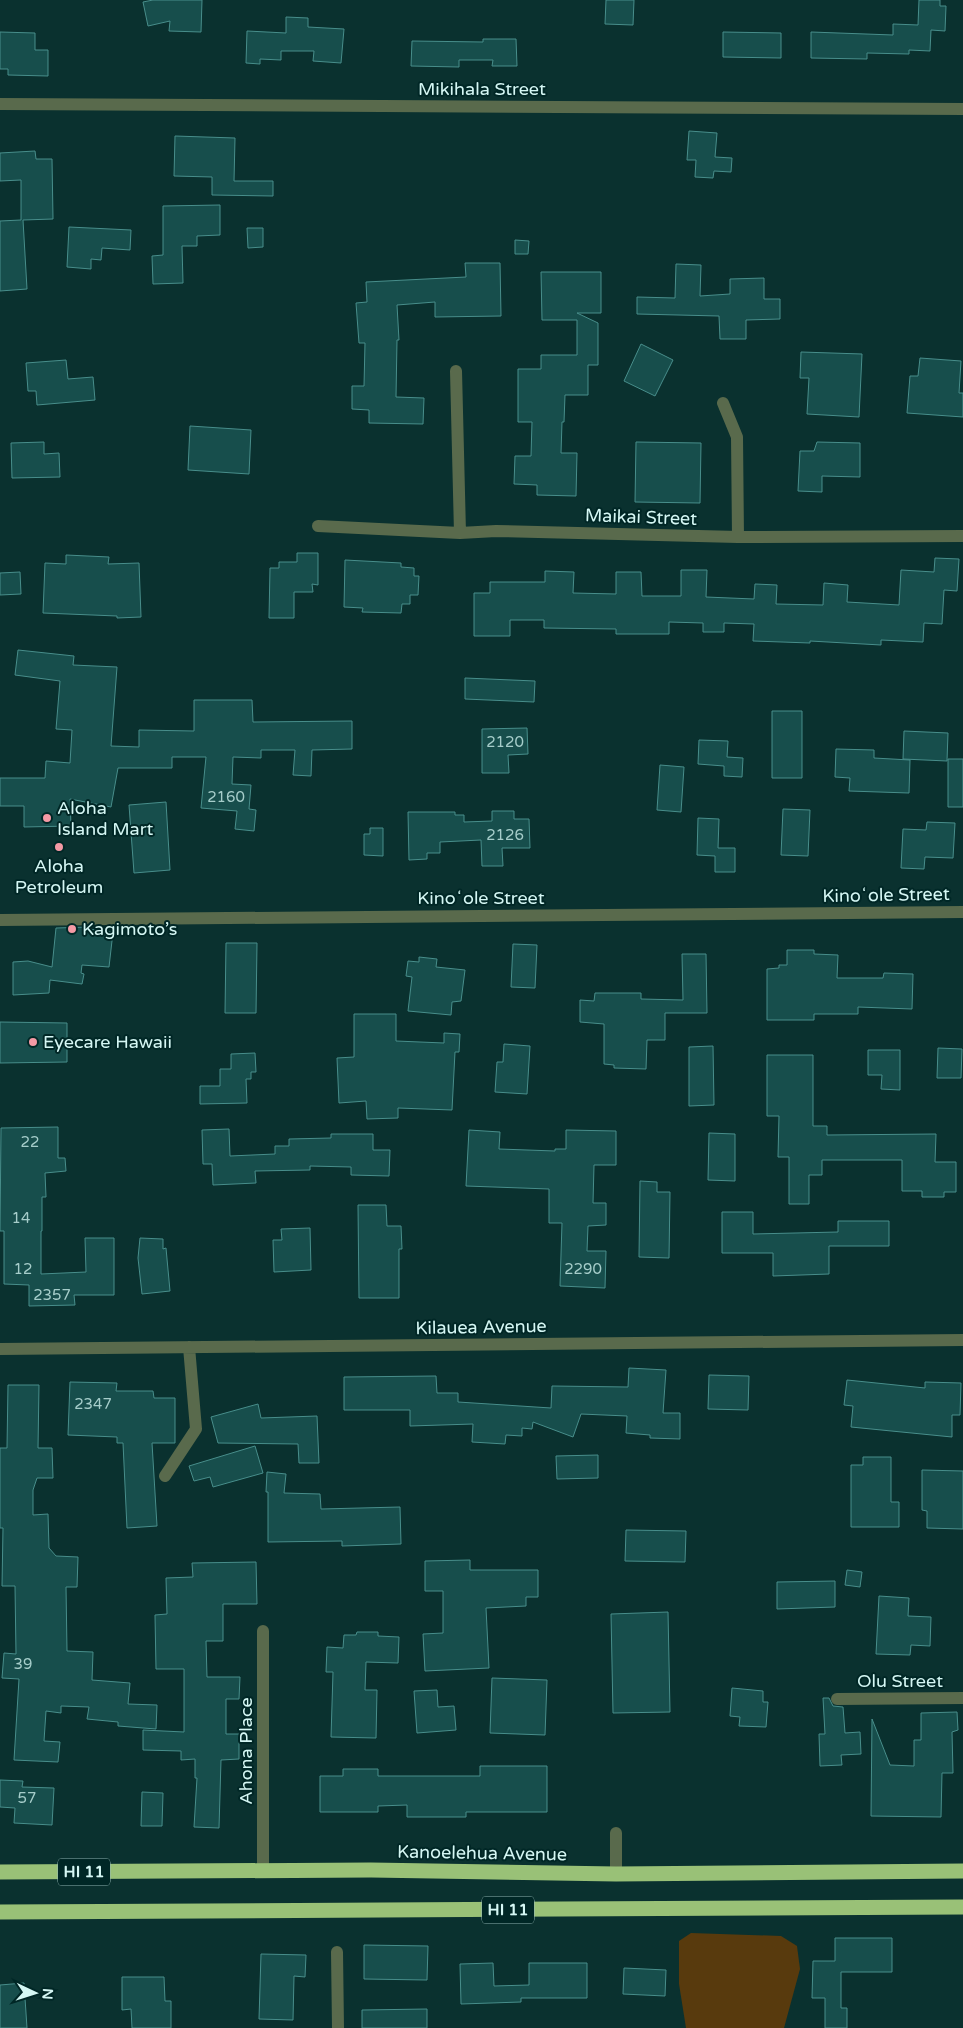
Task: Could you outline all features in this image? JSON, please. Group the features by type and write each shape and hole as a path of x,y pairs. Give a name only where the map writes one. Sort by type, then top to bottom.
{"highway":[{"name":"Kanoelehua Avenue","path":"0,1872 263,1870 616,1874 963,1871"},
{"name":"HI 11","path":"0,1912 963,1907"}],"street":[{"name":"Mikihala Street","path":"0,104 963,109"},
{"path":"456,371 460,533"},
{"path":"723,403 737,437 738,538"},
{"name":"Maikai Street","path":"318,526 460,533 496,531 738,538 963,536"},
{"name":"Kinoʻole Street","path":"0,920 963,912"},
{"name":"Kilauea Avenue","path":"0,1349 963,1340"},
{"path":"165,1476 196,1429 189,1347"},
{"name":"Ahona Place","path":"263,1631 263,1870"},
{"name":"Olu Street","path":"837,1699 963,1698"},
{"path":"616,1833 616,1874"},
{"path":"337,1952 338,2028"}],"shaded area":[{"path":"691,1933 781,1936 797,1946 800,1969 784,2028 686,2028 679,1984 679,1941"}],"building":[{"path":"153,0 202,0 201,32 169,31 170,21 148,26 143,2"},
{"path":"606,0 634,0 633,25 605,24"},
{"path":"919,0 940,0 940,6 946,6 945,31 931,30 930,51 909,50 909,54 867,53 867,59 811,58 811,32 893,35 893,24 918,25"},
{"path":"286,17 308,18 308,27 344,29 341,63 313,61 314,51 281,51 281,60 260,59 260,64 246,63 247,31 286,33"},
{"path":"0,32 35,33 35,50 48,50 48,76 8,75 8,69 0,69"},
{"path":"723,32 781,33 781,58 723,57"},
{"path":"483,39 516,39 517,66 492,66 493,60 459,60 459,67 411,66 412,41 483,42"},
{"path":"689,131 717,133 715,157 732,158 731,172 714,171 713,178 695,177 696,160 687,160"},
{"path":"175,136 235,138 234,181 273,181 273,196 212,195 212,177 174,176"},
{"path":"35,151 36,159 52,159 53,219 23,220 27,289 0,291 0,221 21,220 21,180 0,181 0,153"},
{"path":"220,205 220,235 197,236 197,246 182,246 183,283 153,284 152,256 163,255 163,206"},
{"path":"69,227 131,230 130,250 102,248 101,260 91,259 91,269 67,267"},
{"path":"247,228 263,228 263,247 248,248"},
{"path":"515,240 529,241 528,254 515,254"},
{"path":"465,263 500,263 501,316 435,317 435,302 397,305 399,340 397,340 396,397 424,398 423,424 369,423 369,410 352,409 352,386 364,386 365,343 359,343 356,303 367,302 366,282 466,277"},
{"path":"676,264 701,265 700,296 730,294 730,279 764,278 764,299 780,299 780,319 746,320 746,339 720,339 719,316 637,314 637,297 675,298"},
{"path":"541,272 601,272 601,313 577,313 598,323 598,365 588,365 588,395 565,395 561,453 577,453 576,496 537,495 537,485 514,484 515,456 531,456 532,422 518,422 518,369 541,369 541,355 577,355 577,320 542,320"},
{"path":"641,344 673,360 655,396 624,381"},
{"path":"801,352 862,354 859,417 807,414 809,378 800,378"},
{"path":"920,358 961,361 959,393 963,393 963,417 907,413 910,376 918,376"},
{"path":"66,360 68,379 93,377 95,400 37,405 36,391 28,391 26,363"},
{"path":"190,426 251,430 249,474 188,470"},
{"path":"44,442 44,454 59,453 60,477 12,478 11,443"},
{"path":"636,442 701,443 700,503 635,502"},
{"path":"817,442 860,443 860,477 822,476 822,492 798,491 800,451 814,451"},
{"path":"297,553 318,553 318,585 312,584 313,592 294,592 294,618 269,618 270,568 279,568 279,562 297,562"},
{"path":"66,555 109,557 108,564 139,563 141,617 117,618 117,616 43,613 45,563 66,564"},
{"path":"935,558 959,559 957,591 944,590 942,624 924,623 923,642 881,640 881,645 810,641 810,643 753,641 754,624 724,623 724,632 703,632 703,623 669,622 669,634 616,634 616,629 544,628 544,620 510,620 510,636 474,636 474,593 490,593 490,582 545,582 545,571 574,572 573,593 616,594 616,572 641,572 642,596 681,596 681,570 707,570 706,597 754,599 755,584 777,585 776,604 823,605 824,583 848,585 847,602 899,605 901,570 934,572"},
{"path":"345,560 401,563 401,567 414,568 414,576 419,576 418,595 410,595 410,604 402,604 401,613 362,612 363,608 344,607"},
{"path":"20,572 21,594 0,595 0,573"},
{"path":"18,650 74,656 73,665 117,667 111,746 139,747 139,730 194,731 194,700 252,700 253,722 352,721 352,749 312,750 311,776 293,775 295,750 261,750 261,758 233,757 232,784 251,785 249,809 256,810 254,831 235,829 237,811 201,808 206,757 172,757 172,768 118,768 111,807 70,799 71,826 24,827 24,806 0,806 0,778 45,778 46,761 70,763 72,730 56,729 60,681 15,675"},
{"path":"465,678 535,681 534,702 465,699"},
{"path":"772,711 802,711 802,778 772,778"},
{"path":"527,728 528,754 508,755 509,773 482,773 482,729"},
{"path":"904,731 948,733 947,761 903,759"},
{"path":"699,740 728,741 727,757 743,758 742,777 724,776 724,766 698,764"},
{"path":"836,749 874,750 874,758 910,760 909,793 849,791 850,778 835,777"},
{"path":"948,759 963,759 963,807 948,807"},
{"path":"660,765 684,767 681,812 657,810"},
{"path":"166,802 170,870 134,873 129,805"},
{"path":"783,809 810,810 808,856 781,855"},
{"path":"492,811 514,811 514,819 529,819 530,848 502,848 503,866 482,866 481,840 440,842 440,853 427,853 427,859 409,860 408,812 455,812 455,815 464,815 464,822 492,821"},
{"path":"698,818 719,819 718,848 735,848 735,872 715,872 715,856 697,855"},
{"path":"927,822 955,823 953,858 925,857 924,869 901,868 903,829 926,830"},
{"path":"370,828 383,828 383,856 364,855 364,834 370,834"},
{"path":"89,927 88,929 113,932 109,967 82,965 81,973 84,974 82,984 50,980 49,993 13,995 13,962 28,961 52,967 56,928"},
{"path":"226,943 257,943 256,1013 225,1013"},
{"path":"513,944 537,945 535,988 511,987"},
{"path":"787,950 814,950 814,954 838,955 837,978 883,978 884,973 913,974 912,1009 858,1007 858,1014 814,1014 814,1020 767,1020 767,969 779,968 779,965 787,965"},
{"path":"682,954 706,954 707,1013 665,1013 665,1040 647,1040 646,1069 614,1068 614,1065 604,1064 604,1024 580,1022 580,1000 594,1001 595,993 641,993 641,999 683,1000"},
{"path":"419,957 437,959 436,967 465,970 461,1001 452,1002 451,1015 408,1011 412,977 406,976 408,961 419,962"},
{"path":"354,1014 396,1014 396,1041 444,1043 444,1033 460,1034 459,1052 455,1052 452,1110 398,1108 398,1118 367,1119 366,1101 339,1103 337,1058 354,1057"},
{"name":"Eyecare Hawaii","path":"0,1022 67,1023 67,1062 0,1063"},
{"path":"504,1044 530,1046 527,1094 495,1092 497,1062 503,1062"},
{"path":"713,1046 714,1105 689,1106 689,1047"},
{"path":"938,1048 962,1049 961,1078 937,1078"},
{"path":"868,1050 900,1050 900,1090 881,1089 882,1075 868,1075"},
{"path":"255,1053 256,1072 251,1072 251,1079 246,1079 247,1103 200,1104 200,1086 220,1086 220,1069 231,1069 231,1054"},
{"path":"767,1055 813,1055 813,1126 827,1126 827,1135 936,1134 935,1162 956,1162 956,1192 944,1192 944,1197 922,1197 922,1191 902,1191 902,1160 822,1160 822,1175 809,1175 809,1204 789,1204 789,1157 778,1157 779,1116 767,1116"},
{"path":"58,1127 58,1158 65,1158 66,1171 45,1173 46,1197 42,1197 41,1274 86,1272 85,1238 114,1238 114,1295 74,1295 75,1305 29,1306 29,1285 4,1284 4,1231 0,1231 1,1128"},
{"path":"229,1129 230,1156 275,1154 275,1146 289,1146 289,1139 331,1138 331,1134 373,1134 373,1150 390,1150 389,1176 351,1175 351,1167 310,1166 310,1170 255,1171 256,1183 213,1185 212,1164 203,1164 202,1130"},
{"path":"469,1130 500,1132 499,1149 555,1151 555,1149 566,1149 566,1130 616,1131 616,1165 594,1165 593,1203 606,1203 606,1225 588,1226 587,1251 606,1251 605,1288 560,1286 562,1223 549,1223 549,1189 466,1186"},
{"path":"709,1133 735,1134 735,1181 708,1180"},
{"path":"640,1181 657,1182 657,1192 670,1192 669,1258 639,1257"},
{"path":"358,1205 386,1205 387,1226 401,1226 402,1249 399,1249 399,1298 359,1298"},
{"path":"722,1212 753,1212 753,1234 838,1232 838,1221 889,1221 889,1246 829,1246 829,1274 773,1276 773,1253 722,1253"},
{"path":"310,1228 311,1270 274,1272 273,1240 282,1240 281,1229"},
{"path":"140,1238 163,1239 163,1249 166,1248 170,1291 142,1294 138,1258"},
{"path":"629,1368 666,1370 663,1413 680,1413 680,1439 650,1438 650,1435 626,1433 627,1416 581,1414 573,1437 533,1422 532,1429 522,1428 522,1436 506,1435 505,1444 472,1442 473,1424 410,1426 410,1410 344,1410 344,1377 436,1376 437,1393 458,1393 458,1402 551,1408 552,1386 628,1387"},
{"path":"709,1375 749,1376 748,1410 708,1409"},
{"path":"847,1380 925,1388 925,1382 961,1383 960,1415 952,1415 952,1437 851,1427 853,1406 844,1405"},
{"path":"70,1382 117,1383 116,1391 153,1391 154,1398 175,1398 175,1443 152,1443 157,1526 127,1528 123,1443 117,1443 117,1437 68,1435"},
{"path":"8,1385 39,1385 38,1448 52,1448 53,1478 37,1478 33,1490 33,1515 48,1514 49,1548 56,1556 78,1557 77,1587 66,1587 67,1651 93,1652 92,1680 130,1683 128,1704 157,1705 156,1729 118,1726 118,1722 87,1719 89,1707 61,1706 61,1713 46,1711 44,1741 60,1742 58,1762 14,1760 19,1679 2,1678 4,1653 16,1654 15,1586 2,1586 3,1528 0,1528 0,1448 7,1448"},
{"path":"258,1404 261,1418 317,1416 319,1463 299,1463 298,1444 218,1443 211,1417"},
{"path":"255,1446 263,1473 213,1487 210,1477 194,1481 189,1466"},
{"path":"598,1455 598,1478 557,1479 556,1456"},
{"path":"863,1457 891,1457 891,1502 899,1502 899,1527 851,1527 851,1465 863,1465"},
{"path":"922,1470 963,1471 963,1529 927,1528 927,1511 922,1510"},
{"path":"267,1472 286,1474 284,1493 320,1494 321,1509 400,1507 401,1544 342,1546 342,1541 268,1542"},
{"path":"626,1530 686,1531 685,1562 625,1561"},
{"path":"470,1560 470,1570 538,1570 538,1597 526,1597 526,1606 486,1608 489,1668 425,1671 423,1634 443,1633 443,1591 425,1591 425,1561"},
{"path":"256,1562 257,1604 223,1604 223,1641 206,1641 207,1677 240,1677 239,1699 226,1699 226,1734 239,1734 239,1759 221,1760 219,1828 194,1827 197,1778 195,1778 195,1759 181,1760 181,1751 143,1750 143,1730 184,1732 184,1669 156,1669 155,1615 167,1614 166,1578 193,1577 192,1563"},
{"path":"847,1570 862,1572 860,1587 845,1585"},
{"path":"835,1581 835,1607 777,1609 777,1582"},
{"path":"879,1596 909,1598 908,1616 931,1617 930,1646 911,1645 910,1655 876,1654"},
{"path":"668,1612 670,1712 613,1713 611,1614"},
{"path":"357,1632 378,1632 378,1636 399,1637 398,1663 366,1662 365,1690 377,1690 376,1738 331,1737 333,1672 326,1672 327,1647 343,1648 344,1635 356,1635"},
{"path":"492,1678 547,1680 545,1735 490,1733"},
{"path":"732,1688 763,1691 763,1702 768,1702 766,1727 739,1726 740,1717 730,1716"},
{"path":"437,1690 438,1707 454,1706 456,1730 417,1733 414,1691"},
{"path":"823,1698 829,1698 833,1706 843,1707 845,1733 860,1732 861,1754 841,1755 842,1765 820,1766 819,1734 825,1734"},
{"path":"957,1712 958,1730 952,1732 953,1773 942,1773 941,1817 871,1816 872,1719 890,1765 914,1766 914,1740 921,1740 921,1713"},
{"path":"480,1766 547,1766 547,1812 466,1812 466,1817 407,1817 407,1805 378,1806 378,1812 320,1812 320,1776 343,1776 343,1769 378,1769 378,1776 480,1776"},
{"path":"0,1780 23,1781 22,1787 54,1788 52,1825 14,1823 15,1808 0,1807"},
{"path":"142,1792 163,1793 162,1826 141,1826"},
{"path":"835,1938 892,1938 892,1972 841,1972 841,2008 847,2008 847,2028 825,2028 825,1998 812,1998 813,1961 835,1961"},
{"path":"364,1945 428,1946 427,1980 364,1979"},
{"path":"261,1954 306,1955 305,1977 294,1976 293,2020 259,2019"},
{"path":"493,1963 494,1986 529,1985 529,1963 587,1963 587,1998 521,1998 521,2002 461,2004 460,1964"},
{"path":"624,1968 666,1970 665,1996 623,1994"},
{"path":"122,1977 164,1977 165,2001 171,2001 171,2028 132,2028 131,2009 122,2010"},
{"path":"24,1983 27,2028 0,2028 0,1985"},
{"path":"427,2009 427,2028 362,2028 362,2010"}],"place":[{"name":"Aloha Island Mart","path":"47,818"},
{"name":"Aloha Petroleum","path":"59,847"},
{"name":"Kagimoto’s","path":"72,929"},
{"name":"Eyecare Hawaii","path":"33,1042"}]}
